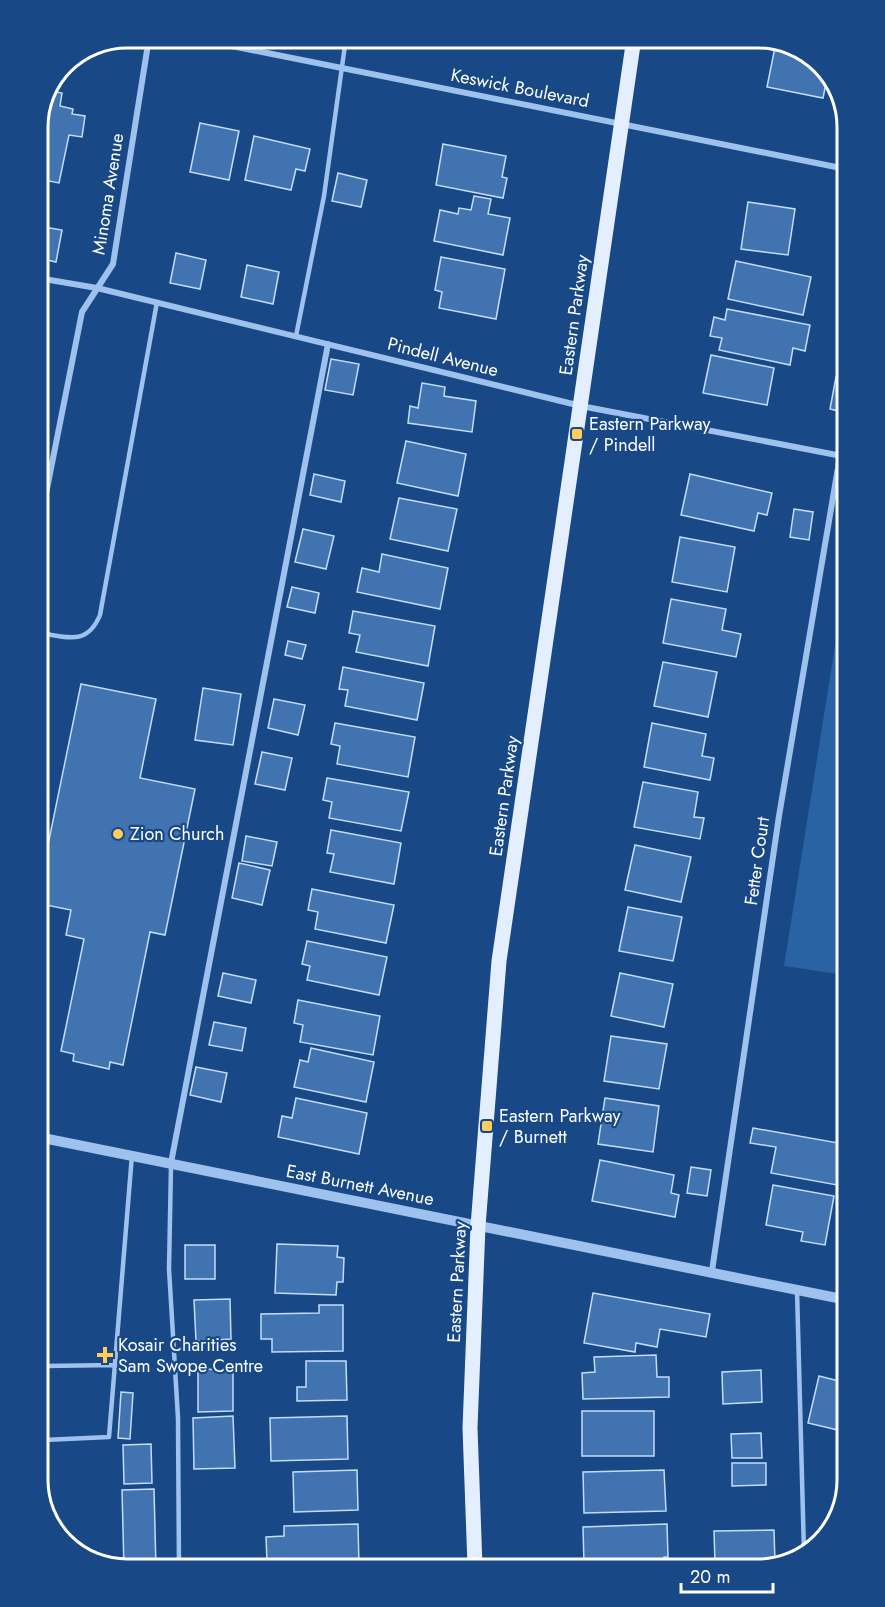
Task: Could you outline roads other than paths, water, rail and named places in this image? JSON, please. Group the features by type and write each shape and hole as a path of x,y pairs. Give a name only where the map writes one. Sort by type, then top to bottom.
{"main road":[{"name":"Eastern Parkway","path":"475,1559 470,1428 478,1226 499,961 633,48"}],"street":[{"name":"Minoma Avenue","path":"48,484 82,312 113,264 147,48"},
{"name":"Keswick Boulevard","path":"244,48 837,167"},
{"name":"Pindell Avenue","path":"48,280 157,302 581,406 837,455"},
{"path":"171,1163 328,344"},
{"name":"Fetter Court","path":"712,1271 779,816 837,479"},
{"name":"East Burnett Avenue","path":"48,1139 837,1298"}],"lane":[{"path":"296,336 324,196 345,48"},
{"path":"48,634 76,638 87,635 95,626 100,615 157,302"},
{"path":"48,1440 109,1437 132,1155"},
{"path":"171,1163 169,1269 178,1418 179,1559"},
{"path":"797,1290 804,1544"},
{"path":"48,1366 115,1365"}],"place":[{"name":"Eastern Parkway / Pindell","path":"577,434"},
{"name":"Zion Church","path":"118,834"},
{"name":"Eastern Parkway / Burnett","path":"487,1126"},
{"name":"Kosair Charities Sam Swope Centre","path":"105,1355"}]}
